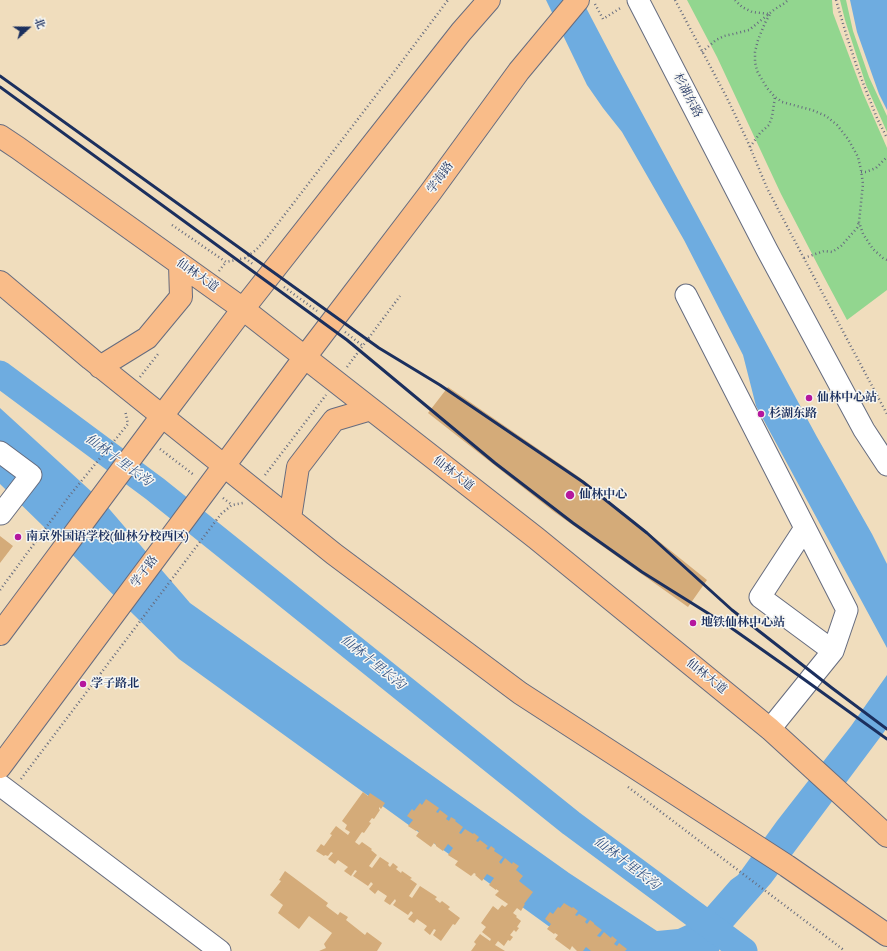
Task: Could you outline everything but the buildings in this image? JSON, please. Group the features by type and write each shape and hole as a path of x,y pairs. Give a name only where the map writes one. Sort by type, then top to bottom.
{"main road":[{"path":"0,634 243,309 461,32 489,0"},
{"name":"学海路","path":"305,358 430,193 519,71 578,0"},
{"name":"仙林大道","path":"0,136 243,309 536,538 770,729 887,836"},
{"path":"100,366 148,338 181,297 180,265"},
{"path":"0,282 100,366 224,466 249,496 290,518 340,558 520,693 787,866 887,935"},
{"name":"学子路","path":"0,767 305,358"},
{"path":"290,518 298,466 334,420 371,409"}],"street":[{"name":"杉湖东路","path":"632,2 864,430 887,465"},
{"path":"686,295 847,610 833,651 770,729"},
{"path":"0,452 31,475 0,514"},
{"path":"805,528 760,597 833,651"},
{"path":"9,783 220,951"}],"path":[{"path":"172,225 226,262 245,258 256,250 266,239 448,0"},
{"path":"593,0 603,19 632,2"},
{"path":"675,0 727,98 767,188 887,414"},
{"path":"736,0 742,7 752,12 770,14"},
{"path":"702,52 716,40 724,36 749,30 788,0"},
{"path":"836,0 846,37 858,70 877,118 887,138"},
{"path":"770,14 764,24 755,52 757,71 767,88 782,102 812,110 826,116 836,125 848,139 858,157 863,184 857,228 841,246 832,252 824,251 804,258"},
{"path":"750,148 760,133 769,125 772,117 775,97"},
{"path":"861,172 866,172 876,168 887,157"},
{"path":"859,222 863,234 873,249 887,260"},
{"path":"245,258 363,346"},
{"path":"249,496 400,296"},
{"path":"128,424 141,444 204,492 232,505"},
{"path":"0,590 70,495 117,437"},
{"path":"9,783 221,514"}],"green space":[{"path":"687,0 832,0 833,13 863,93 887,148 887,290 847,320 781,194 717,57"},
{"path":"840,0 846,0 853,31 869,77 887,116 887,132 866,85"}],"water":[{"path":"546,0 582,0 817,437 872,534 887,564 887,648 756,406 743,355 684,240 622,132 587,85"},
{"path":"850,0 887,0 887,110 879,94 857,32"},
{"path":"0,408 105,504 190,603 569,873 657,931 678,929 695,921 731,880 738,875 777,821 851,726 887,675 887,728 771,883 721,940 719,951 583,951 179,659 0,484"}],"waterway":[{"name":"仙林十里长沟","path":"0,374 155,489 571,823 744,951"}],"railway":[{"path":"0,76 379,348 440,385 583,482 647,533 732,610 887,729"},
{"path":"0,87 347,340 495,463 573,523 642,572 730,627 887,739"}],"place":[{"name":"仙林中心站","path":"809,398"},
{"name":"杉湖东路","path":"761,414"},
{"name":"仙林中心","path":"570,495"},
{"name":"南京外国语学校(仙林分校西区)","path":"18,537"},
{"name":"地铁仙林中心站","path":"693,623"},
{"name":"学子路北","path":"83,684"}]}
